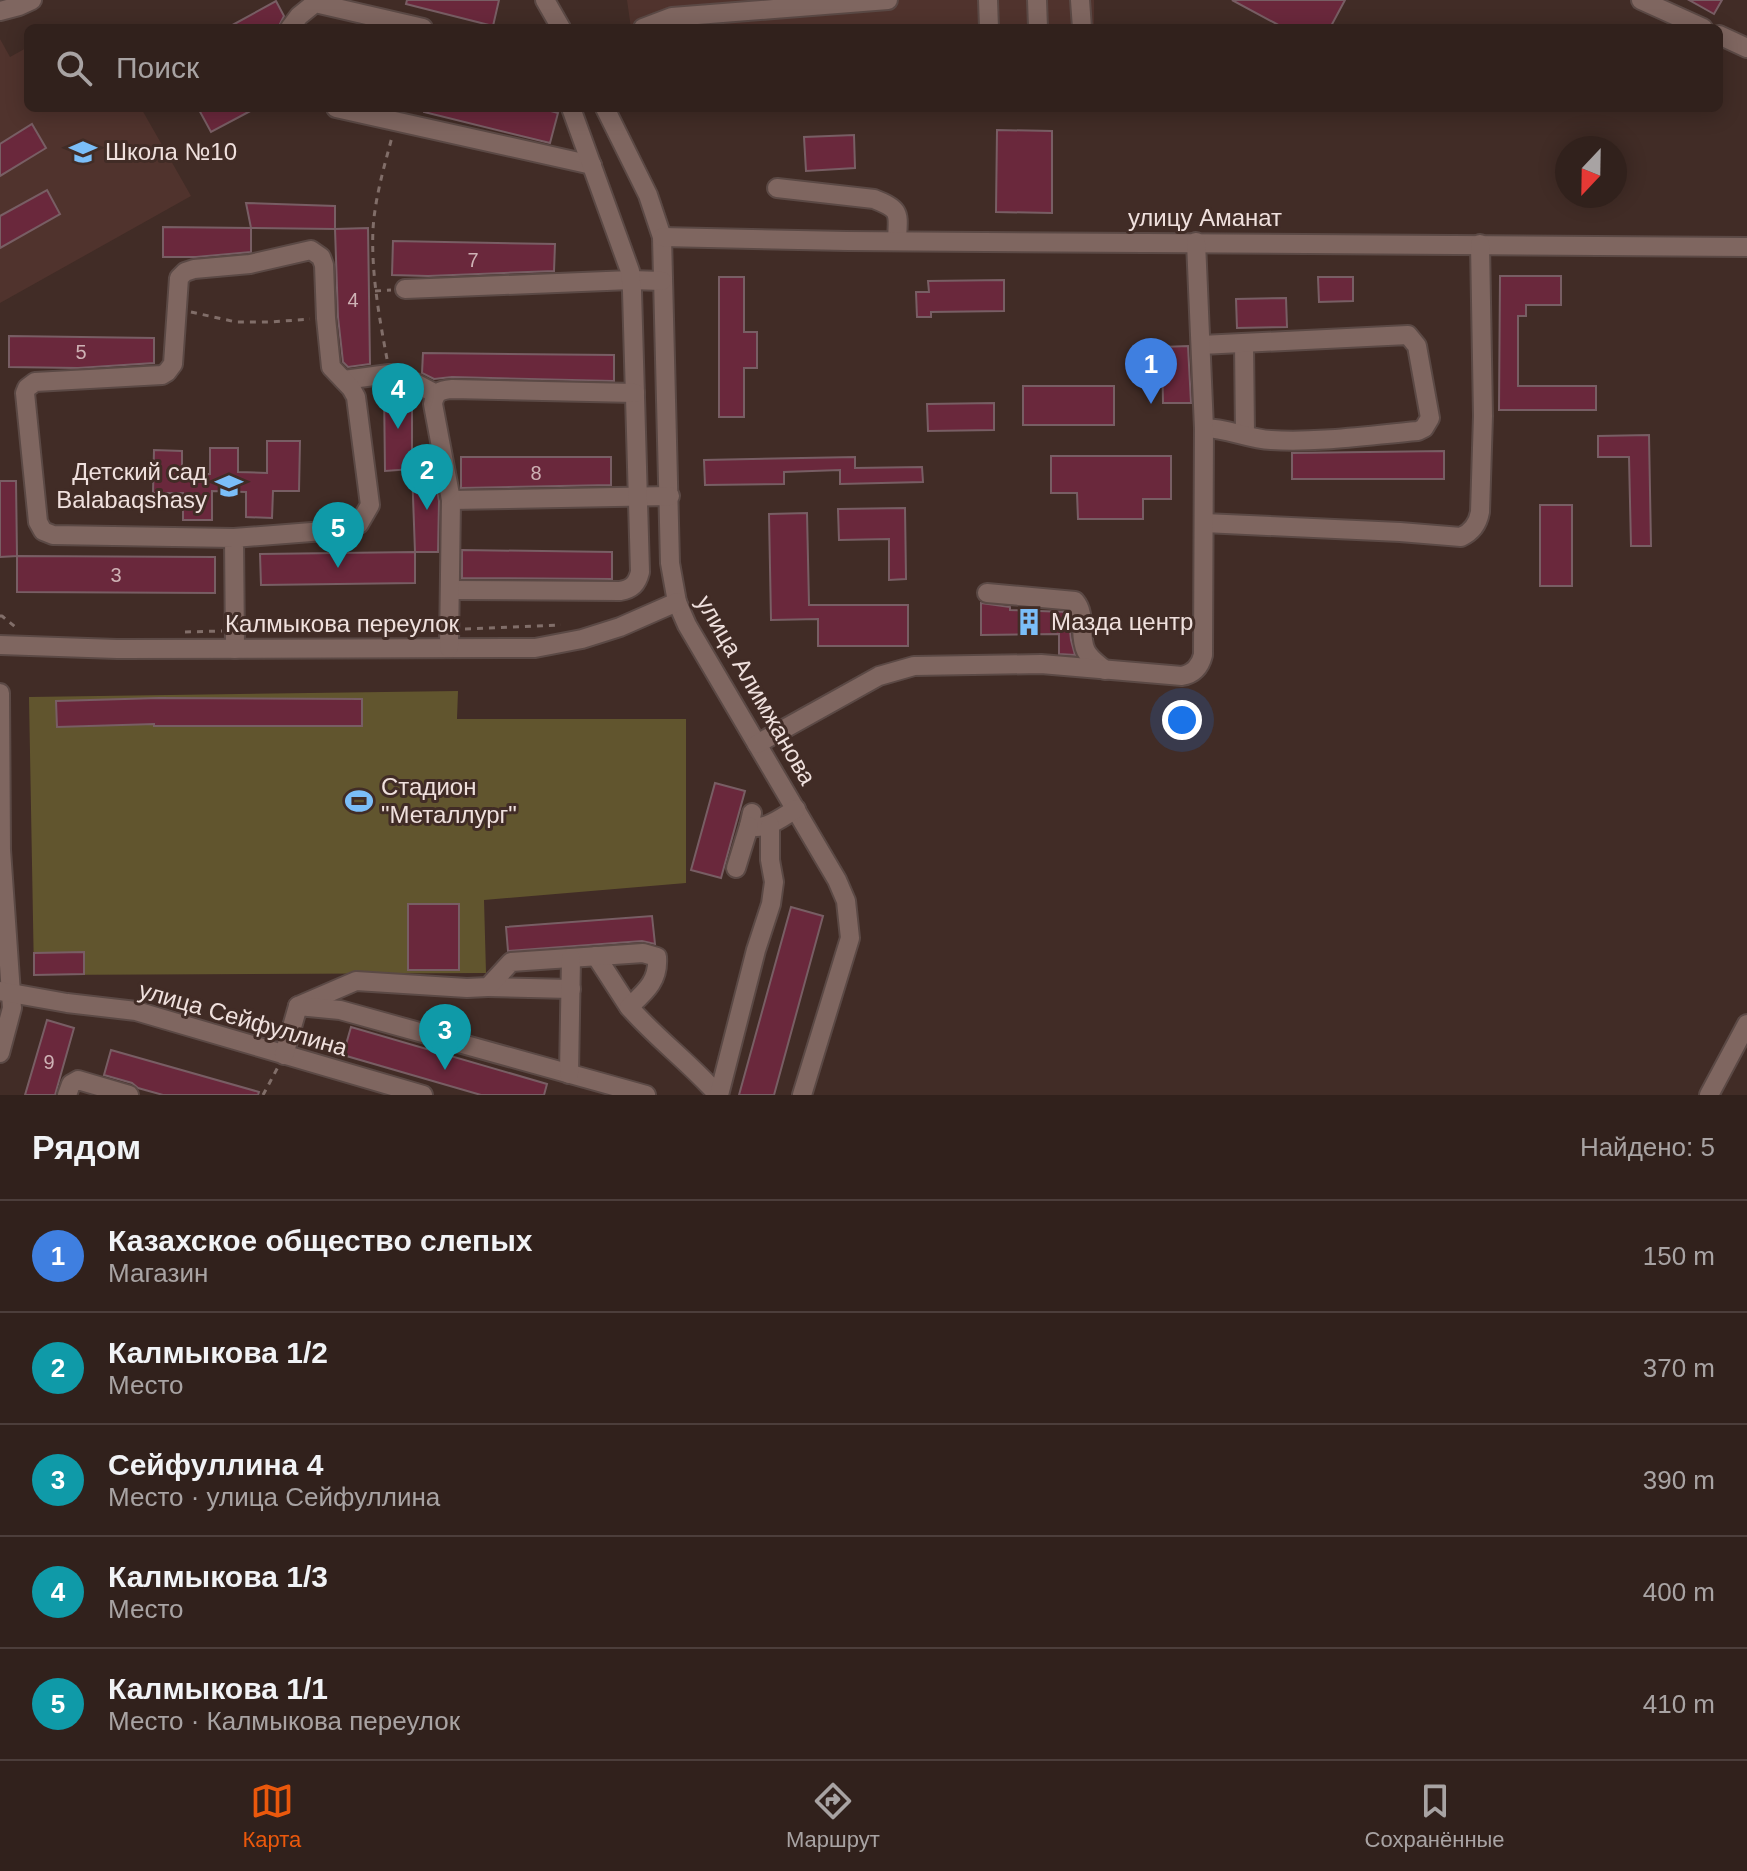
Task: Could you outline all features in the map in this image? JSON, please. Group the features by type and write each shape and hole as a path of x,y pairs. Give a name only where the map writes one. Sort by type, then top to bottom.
{"street":[{"path":"0,11 32,0"},
{"path":"545,0 559,24"},
{"path":"654,24 672,17 888,0"},
{"path":"988,0 989,24"},
{"path":"1037,0 1038,24"},
{"path":"1080,0 1082,24"},
{"path":"1641,0 1694,24"},
{"path":"293,24 315,3 406,24"},
{"path":"1723,37 1747,48"},
{"path":"353,112 592,165"},
{"path":"450,590 627,590 636,584 640,572 631,280 626,257 572,112"},
{"name":"улица Алимжанова","path":"607,112 648,195 662,237 670,563 677,602 687,625 837,880 846,901 850,938 802,1095"},
{"path":"777,188 874,199 884,203 893,207 898,215 897,240"},
{"name":"улицу Аманат","path":"662,237 1747,247"},
{"path":"757,744 879,676 914,666 1041,664 1182,676 1192,673 1200,664 1203,655 1204,428 1196,242"},
{"path":"1204,523 1461,537 1468,534 1480,512 1483,416 1480,244"},
{"path":"311,250 321,257 331,367 356,397 370,505 359,524 350,529 234,538 53,535 43,531 38,522 25,393 27,388 35,382 162,375 173,364 176,310 179,278 185,272 250,264 311,250"},
{"path":"405,289 662,281"},
{"path":"1201,345 1408,335 1417,346 1430,418 1418,431 1293,441 1265,440 1218,428 1204,428"},
{"path":"1244,343 1245,435"},
{"path":"344,380 400,375 436,394"},
{"path":"449,639 451,500 433,404 436,394 452,389 635,393"},
{"path":"451,500 670,496"},
{"path":"234,538 235,649"},
{"path":"987,593 1075,601 1081,609 1084,648 1105,670"},
{"name":"Калмыкова переулок","path":"0,645 235,649 449,639 535,648 582,639 620,627 677,602"},
{"path":"0,693 5,993 12,1008 0,1053"},
{"path":"736,868 750,820 755,828 770,825 796,809"},
{"path":"718,1095 771,904 774,882 770,860 770,825"},
{"path":"488,987 511,962 643,953 657,957 658,966 652,986 629,1007"},
{"path":"596,956 629,1007 649,1030 684,1058 718,1095"},
{"path":"569,1074 571,958"},
{"path":"298,1006 356,981 467,988 571,989"},
{"name":"улица Сейфуллина","path":"5,993 136,1011 423,1095"},
{"path":"284,1055 298,1006"},
{"path":"298,1006 340,1010 646,1095"},
{"path":"1709,1095 1747,1024"},
{"path":"67,1095 71,1084 78,1080 129,1095"}],"path":[{"path":"389,374 375,291 373,228 382,171 397,122"},
{"path":"176,310 236,322 326,318"},
{"path":"449,639 570,625"},
{"path":"263,1095 284,1055"}],"shaded area":[{"path":"627,0 1094,0 1094,24 630,24"},
{"name":"Школа №10","path":"0,39 10,57 24,49 24,112 143,112 191,196 0,303"},
{"name":"Стадион \"Металлург\"","path":"458,691 457,719 686,719 686,883 484,900 486,973 34,975 29,697"}],"building":[{"path":"407,0 499,0 493,24 406,4"},
{"path":"1232,0 1345,0 1332,24 1277,24"},
{"path":"1689,0 1722,0 1714,14"},
{"path":"276,1 284,16 280,24 234,24"},
{"path":"200,112 248,112 211,132"},
{"path":"424,112 554,112 558,113 550,143"},
{"path":"32,124 46,148 0,176 0,144"},
{"path":"997,130 1052,131 1052,213 996,212"},
{"path":"854,135 855,168 806,171 804,137"},
{"path":"47,190 60,214 0,248 0,216"},
{"path":"246,203 335,206 335,229 251,228"},
{"path":"163,227 251,228 251,252 163,257"},
{"path":"368,228 370,364 348,367 343,362 338,317 335,229"},
{"path":"393,241 555,244 554,271 392,275"},
{"path":"1500,276 1561,276 1561,305 1526,305 1526,316 1518,316 1518,386 1596,386 1596,410 1499,410"},
{"path":"719,277 744,277 744,332 757,332 757,368 744,368 744,417 719,417"},
{"path":"1318,277 1353,277 1353,301 1319,302"},
{"path":"1004,280 1004,311 931,312 931,317 917,317 916,292 929,292 928,281"},
{"path":"1286,298 1287,327 1237,328 1236,299"},
{"path":"9,336 154,338 154,363 78,368 9,367"},
{"path":"1188,346 1191,403 1163,403 1162,347"},
{"path":"423,353 614,355 614,381 434,379 422,373"},
{"path":"1023,386 1114,386 1114,425 1023,425"},
{"path":"384,387 400,389 412,395 412,469 385,471"},
{"path":"994,403 994,430 928,431 927,404"},
{"path":"1649,435 1651,546 1631,546 1629,457 1598,457 1598,436"},
{"path":"267,441 300,441 299,491 273,491 272,518 246,517 246,492 212,491 212,520 183,520 183,493 153,493 154,450 182,451 182,474 210,474 210,448 238,448 238,472 267,473"},
{"path":"1444,451 1444,479 1292,479 1292,453"},
{"path":"1051,456 1171,456 1171,499 1143,499 1143,519 1078,519 1077,493 1051,493"},
{"path":"461,457 611,457 611,485 461,488"},
{"path":"855,457 855,468 922,467 923,482 840,484 840,470 784,472 784,484 705,485 704,460"},
{"path":"412,469 433,469 439,501 438,552 415,552"},
{"path":"0,481 16,481 17,556 0,557"},
{"path":"1540,505 1572,505 1572,586 1540,586"},
{"path":"905,508 906,579 889,580 889,539 839,540 838,509"},
{"path":"807,513 809,605 908,605 908,646 818,646 818,619 771,620 769,514"},
{"path":"462,550 612,552 612,579 462,578"},
{"path":"415,552 415,583 261,585 260,554"},
{"path":"17,556 215,557 215,593 17,592"},
{"name":"Мазда центр","path":"981,603 1010,607 1010,610 1068,612 1075,655 1059,654 1059,634 981,635"},
{"path":"362,699 362,726 154,724 57,727 56,701"},
{"path":"715,783 745,791 721,878 691,870"},
{"path":"408,904 459,904 459,970 408,970"},
{"path":"791,907 823,916 774,1095 739,1095"},
{"path":"652,916 655,944 642,941 508,951 506,927"},
{"path":"84,952 84,974 34,975 34,953"},
{"path":"47,1020 74,1028 55,1095 25,1095"},
{"path":"351,1027 547,1084 544,1095 481,1095 343,1055"},
{"path":"111,1050 259,1092 258,1095 163,1095 138,1088 132,1083 104,1075"}],"place":[{"name":"Школа №10","path":"83,152"},
{"name":"Казахское общество слепых","path":"1151,404"},
{"name":"Калмыкова 1/3","path":"398,429"},
{"name":"Детский сад Balabaqshasy","path":"229,486"},
{"name":"Калмыкова 1/2","path":"427,510"},
{"name":"Калмыкова 1/1","path":"338,568"},
{"name":"Мазда центр","path":"1029,622"},
{"name":"Стадион \"Металлург\"","path":"359,801"},
{"name":"Сейфуллина 4","path":"445,1070"}]}
